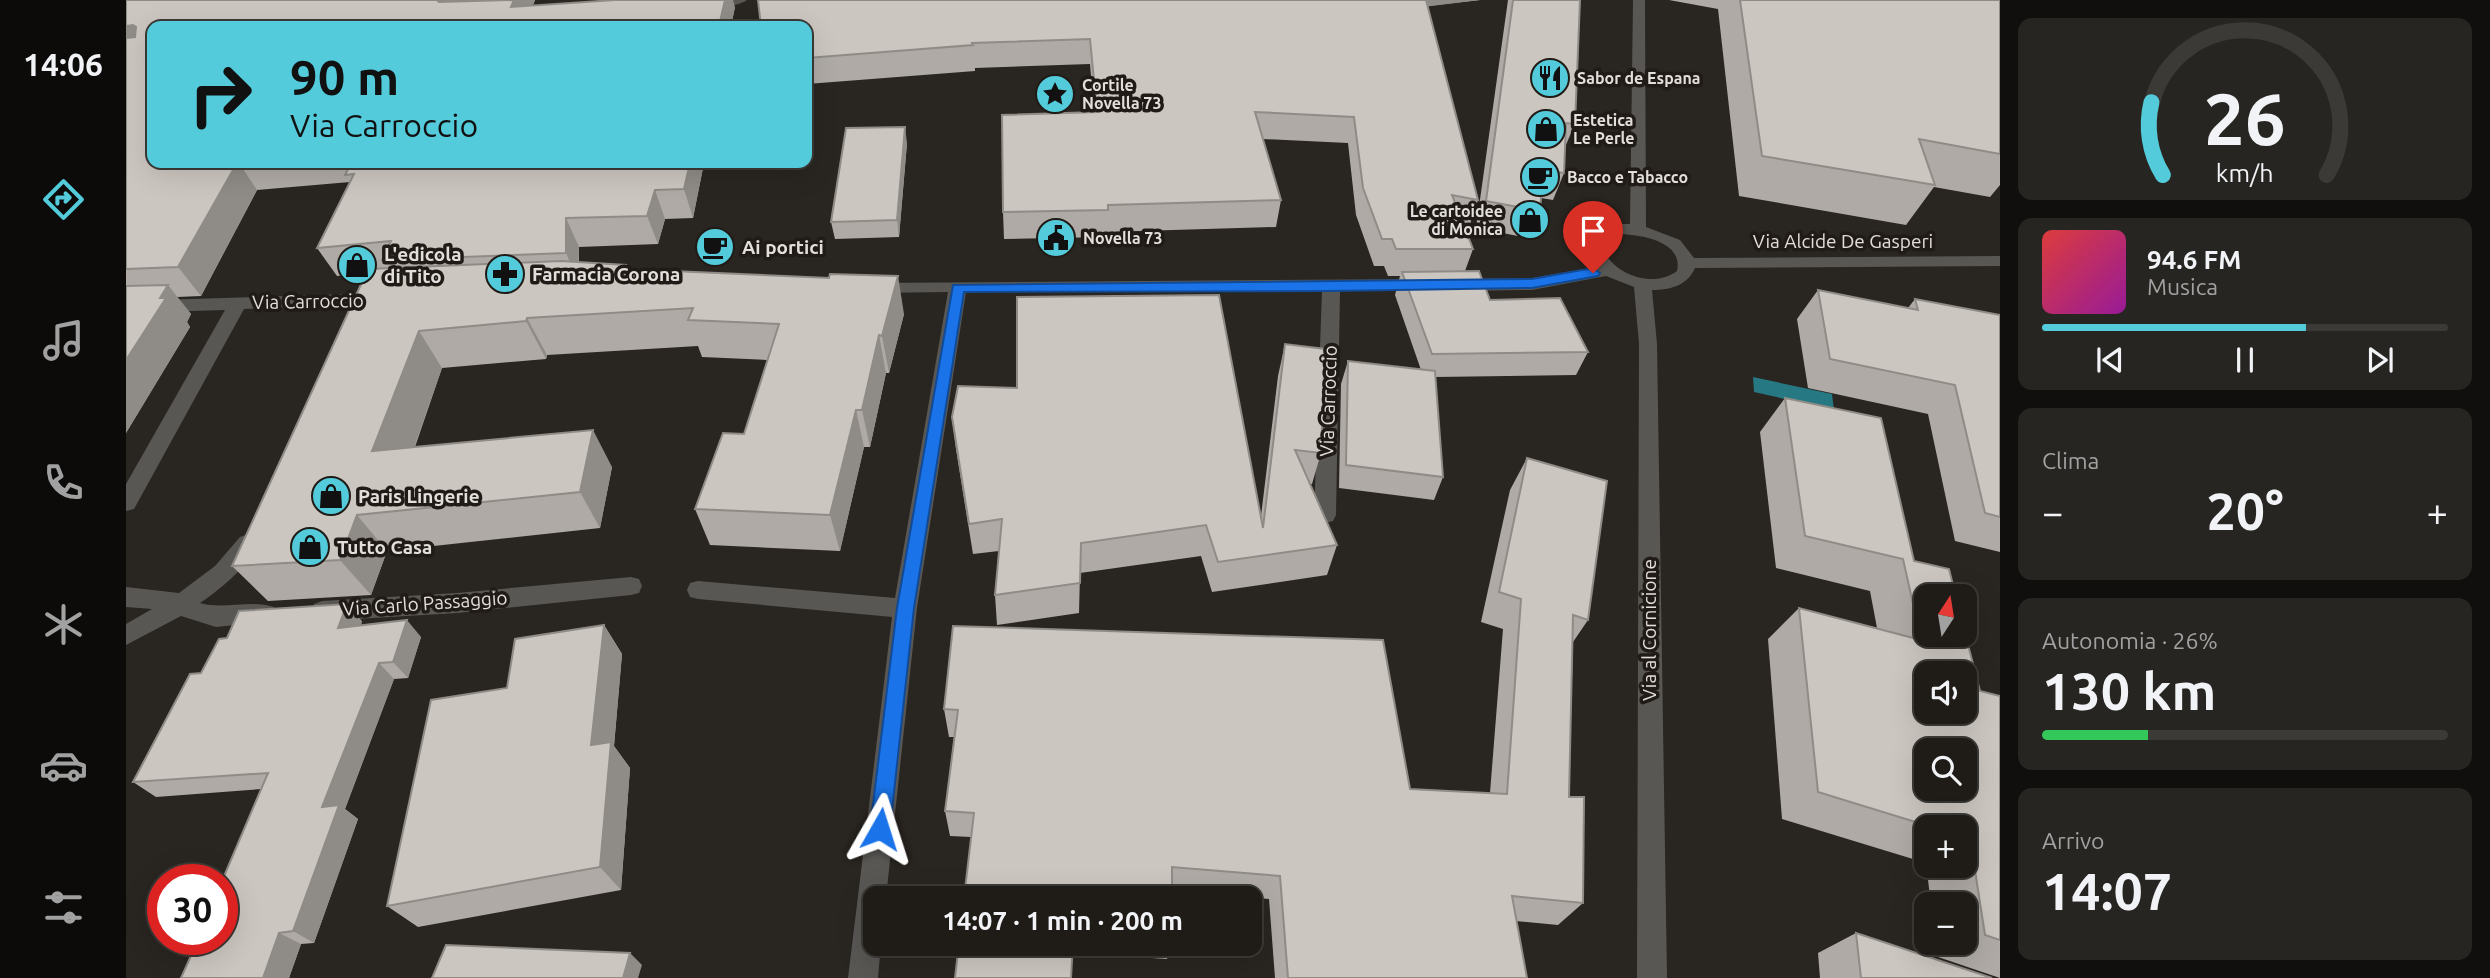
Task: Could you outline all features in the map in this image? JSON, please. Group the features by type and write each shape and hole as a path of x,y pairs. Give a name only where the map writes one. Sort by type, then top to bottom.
{"street":[{"path":"689,5 741,0"},
{"path":"1638,230 1639,0"},
{"path":"1615,229 1638,230 1661,237 1674,245 1687,263 1686,272 1679,279 1667,283 1642,282 1609,270 1593,252 1592,244 1596,237 1615,229"},
{"name":"Via Alcide De Gasperi","path":"1687,263 2000,261"},
{"path":"859,287 1331,287 1532,284 1609,270"},
{"name":"Via al Cornicione","path":"1642,282 1648,344 1652,978"},
{"name":"Via Carroccio","path":"1325,515 1331,287"},
{"path":"863,978 905,608 958,288"},
{"name":"Via Carroccio","path":"126,307 392,299"},
{"path":"352,321 361,300"},
{"path":"126,503 238,303"},
{"path":"126,635 205,588 234,564 257,527"},
{"name":"Via Carlo Passaggio","path":"126,597 180,603 195,612 216,617 457,603 631,586"},
{"path":"698,590 905,608"}],"water":[{"path":"1753,377 1832,394 1834,410 1754,392"}],"building":[{"path":"126,0 514,0 511,7 615,0 725,0 720,21 147,21 147,168 234,168 178,267 126,269 126,38 135,37 136,27 126,26"},
{"path":"758,0 1426,0 1478,200 1452,195 1473,249 1396,249 1392,239 1382,239 1363,188 1354,117 1255,112 1281,200 1108,205 1108,210 1003,212 1002,115 1097,112 1090,39 972,43 973,45 812,58 812,21 760,21"},
{"path":"1513,0 1580,0 1575,124 1566,123 1564,173 1543,170 1540,211 1486,201"},
{"path":"1740,0 2000,0 2000,154 1919,139 1935,185 1762,156"},
{"path":"905,127 897,220 831,222 846,128"},
{"path":"348,168 689,168 684,189 655,190 647,216 566,218 566,253 382,260 391,241 317,248 354,174 345,175"},
{"path":"561,261 626,265 623,274 672,271 829,278 830,274 898,276 882,336 879,335 862,410 856,410 830,515 695,509 723,433 744,434 779,324 688,320 693,308 527,318 526,321 419,331 372,451 593,430 580,492 357,515 340,560 232,566 368,269"},
{"path":"1479,271 1490,300 1560,298 1588,352 1432,354 1402,272"},
{"path":"168,285 160,298 166,298 126,360 126,286"},
{"path":"1818,290 1918,310 1915,299 2000,315 2000,517 1985,513 1955,385 1830,359"},
{"path":"1219,295 1263,528 1285,344 1325,349 1321,453 1295,450 1337,545 1218,562 1206,525 1081,543 1080,583 995,595 1002,519 969,524 952,417 958,386 1017,388 1017,297"},
{"path":"1348,361 1435,371 1443,477 1346,465"},
{"path":"1785,398 1881,418 1914,561 1949,569 1953,584 1914,584 1914,608 1903,559 1805,536"},
{"path":"1527,458 1607,481 1588,620 1573,615 1569,797 1584,797 1583,903 1512,896 1527,978 1288,978 1280,876 1172,867 1172,886 965,886 974,813 945,811 958,710 944,709 953,626 1383,640 1410,789 1507,794 1521,599 1499,592"},
{"path":"347,604 338,628 407,620 393,662 379,663 322,807 339,805 293,931 279,933 263,978 181,978 191,955 238,955 238,864 229,864 268,773 133,782 190,674 201,673 219,639 227,638 239,611"},
{"path":"1799,608 1914,638 1914,648 1969,648 1972,661 1914,661 1914,724 1977,724 1977,679 1980,691 2000,696 2000,940 1985,935 1976,878 1977,815 1914,815 1914,822 1818,792"},
{"path":"604,625 591,745 611,742 600,867 387,906 431,700 507,688 515,639"},
{"path":"1856,933 1914,952 1914,955 1922,955 1992,978 1861,978"},
{"path":"446,945 630,953 623,978 432,978"},
{"path":"958,956 1072,956 1071,978 955,978"}],"place":[{"name":"Sabor de Espana","path":"1550,78"},
{"name":"Cortile Novella 73","path":"1055,94"},
{"name":"Estetica Le Perle","path":"1546,129"},
{"name":"Bacco e Tabacco","path":"1540,177"},
{"name":"Le cartoidee di Monica","path":"1530,220"},
{"name":"Novella 73","path":"1056,238"},
{"name":"Ai portici","path":"715,247"},
{"name":"L'edicola di Tito","path":"357,265"},
{"name":"Farmacia Corona","path":"505,274"},
{"name":"Paris Lingerie","path":"331,496"},
{"name":"Tutto Casa","path":"310,547"}],"route":[{"path":"880,829 905,608 958,288 1532,284 1593,273"}]}
